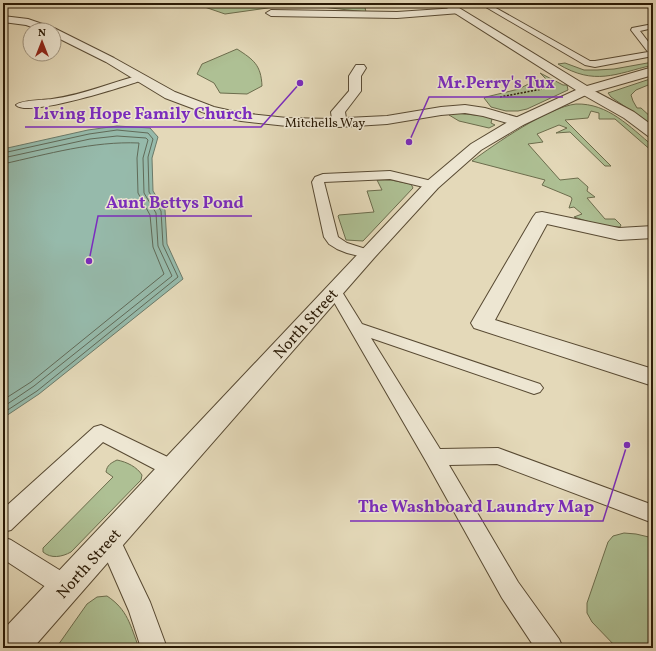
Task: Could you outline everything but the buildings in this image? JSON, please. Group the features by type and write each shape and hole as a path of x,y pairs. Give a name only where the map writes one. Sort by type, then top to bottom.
{"street":[{"path":"444,3 585,90 629,115 653,133"},
{"path":"271,13 397,15 457,11"},
{"path":"3,19 28,22"},
{"name":"Mitchells Way","path":"62,36 110,60 140,78 186,102 223,113 271,121 339,123 387,120 458,109 478,111 518,122"},
{"path":"339,123 338,112 355,91 355,76 360,68"},
{"name":"North Street","path":"10,648 334,290 432,185 476,147 518,122 585,90 653,71"},
{"path":"653,232 619,234 542,217 482,323 653,378"}],"lane":[{"path":"482,3 588,63 595,64 653,54 636,30 653,26"},
{"path":"21,105 74,100 140,78"},
{"path":"367,254 338,245 333,241 318,182 319,180 390,176 432,185"},
{"path":"334,290 434,457 510,590 550,648"},
{"path":"356,327 534,388"},
{"path":"3,523 101,432 173,469"},
{"path":"434,457 498,456 653,514"},
{"path":"108,540 141,610 154,648"},
{"path":"3,547 66,587"}],"path":[{"path":"499,97 542,88"}],"shaded area":[{"path":"193,3 364,3 366,12 296,4 225,14"},
{"path":"237,49 248,56 256,64 260,73 262,86 247,94 220,93 214,83 197,74 202,64"},
{"path":"653,62 653,65 605,76 583,75 558,64 565,63 584,70 597,70 614,69"},
{"path":"540,73 563,85 567,85 568,90 527,109 518,111 506,111 491,107 484,98 519,89 532,82 546,79"},
{"path":"653,78 653,83 636,90 631,95 637,108 641,108 653,119 653,126 611,97 608,93"},
{"path":"576,104 598,107 618,118 653,146 653,152 615,119 599,119 599,113 591,111 588,118 565,120 611,166 605,166 570,132 556,133 567,128 559,125 537,134 543,142 528,144 560,180 578,178 588,187 587,191 595,197 587,198 605,219 615,219 621,225 620,227 602,226 574,217 582,214 574,207 569,208 572,199 571,197 542,185 545,180 472,161 522,127 551,112"},
{"path":"455,113 485,116 492,119 491,123 495,125 489,128 459,121 449,115"},
{"path":"377,180 391,180 411,184 413,188 363,241 346,240 338,216 374,212 367,191 382,190"},
{"path":"117,460 135,467 142,475 141,480 71,552 64,555 49,556 43,552 43,548 113,477 106,472 110,464"},
{"path":"624,533 653,538 653,648 617,648 592,622 587,613 587,603 608,542 613,536"},
{"path":"107,596 120,607 128,619 139,648 56,648 87,604 97,597"}],"water":[{"path":"117,126 150,128 158,137 152,158 153,191 165,210 167,244 183,279 39,394 3,418 3,149 88,130"}],"place":[{"name":"Living Hope Family Church","path":"300,83"},
{"name":"Mr.Perry's Tux","path":"409,142"},
{"name":"Aunt Bettys Pond","path":"89,261"},
{"name":"The Washboard Laundry Map","path":"627,445"}]}
